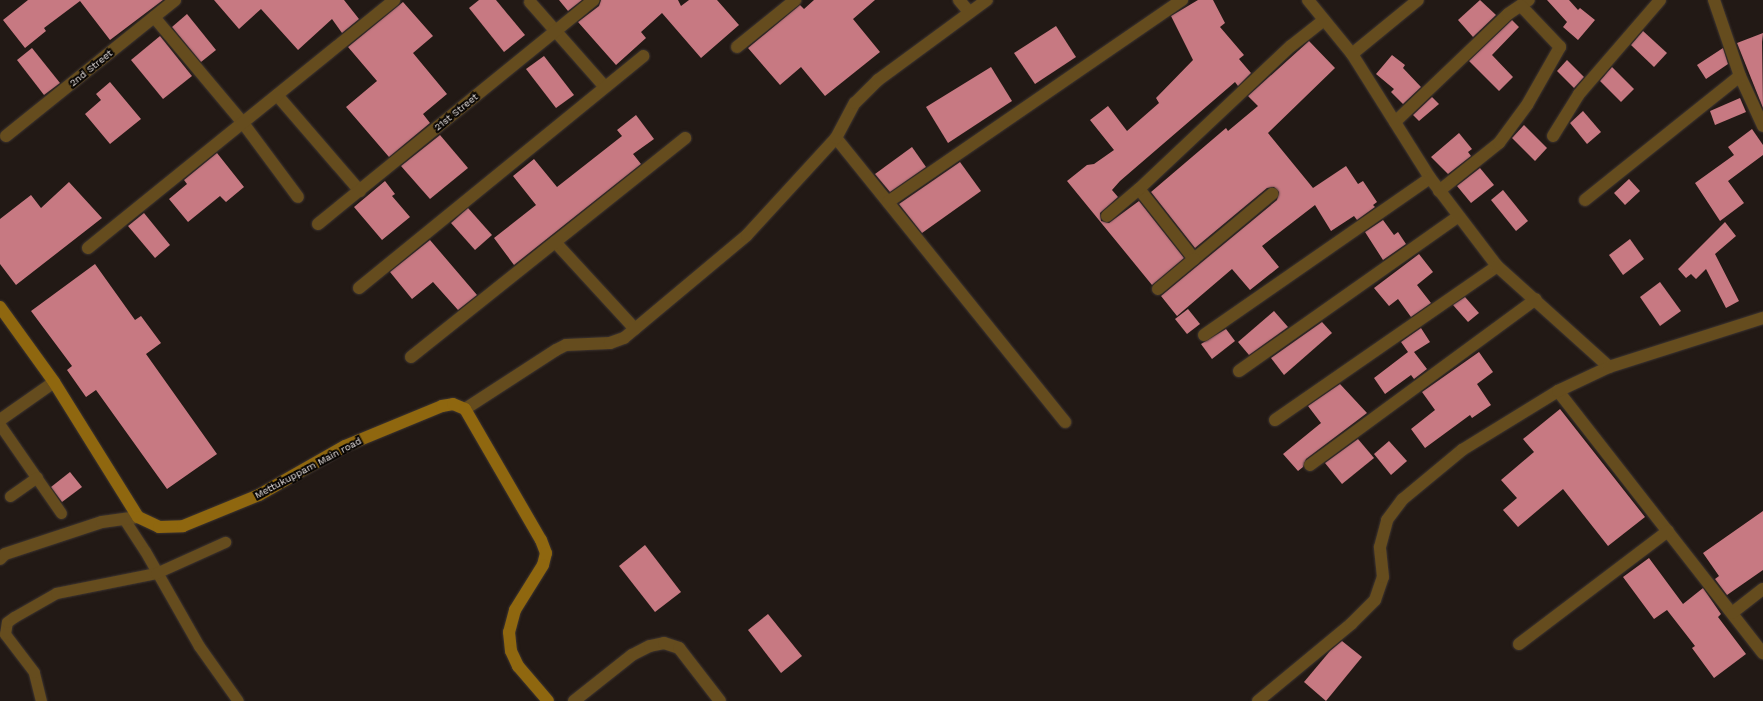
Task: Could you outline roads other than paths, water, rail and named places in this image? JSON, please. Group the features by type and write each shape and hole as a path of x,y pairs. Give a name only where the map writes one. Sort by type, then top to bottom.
{"main road":[{"path":"0,307 54,382 138,517"},
{"name":"Mettukuppam Main road","path":"138,517 159,527 183,526 259,495 352,443 448,403 465,409"},
{"path":"465,409 541,540 546,554 543,565 515,610 509,632 511,651 518,666 548,701"}],"street":[{"name":"2nd Street","path":"6,136 176,0"},
{"path":"88,248 394,0"},
{"name":"21st Street","path":"318,224 594,0"},
{"path":"737,47 796,0"},
{"path":"959,0 969,12"},
{"path":"465,409 566,345 610,343 624,338 747,235 836,138 855,103 878,80 987,0"},
{"path":"888,202 1182,0"},
{"path":"1308,0 1352,54 1430,178 1457,217 1497,266 1536,299 1609,367"},
{"path":"1352,54 1418,0"},
{"path":"1553,136 1579,94 1660,0"},
{"path":"1714,0 1740,76 1763,126"},
{"path":"530,2 557,30 605,87"},
{"path":"1395,122 1508,14 1525,3 1560,47 1526,104 1499,143 1439,191"},
{"path":"154,17 243,123 298,197"},
{"path":"1107,216 1139,189 1291,46 1324,20"},
{"path":"358,288 643,56"},
{"path":"1585,200 1740,76"},
{"path":"278,95 360,191"},
{"path":"411,358 685,138"},
{"path":"836,138 1065,422"},
{"path":"1204,335 1430,178"},
{"path":"1139,189 1194,259"},
{"path":"1158,289 1272,194"},
{"path":"1239,371 1457,217"},
{"path":"555,242 635,329"},
{"path":"1275,420 1497,266"},
{"path":"1310,466 1536,299"},
{"path":"1258,701 1351,624 1375,600 1383,577 1380,548 1388,520 1403,499 1462,450 1558,391 1609,367 1763,318"},
{"path":"0,420 54,382"},
{"path":"1558,391 1763,653"},
{"path":"0,559 5,554 102,522 138,517"},
{"path":"1519,644 1668,531"},
{"path":"1732,613 1763,589"},
{"path":"574,701 632,655 650,646 664,643 679,648 720,701"}],"lane":[{"path":"0,425 61,513"},
{"path":"10,496 37,477"},
{"path":"124,519 199,646 238,701"},
{"path":"41,701 34,672 5,634 7,622 56,593 156,573 225,542"}]}
